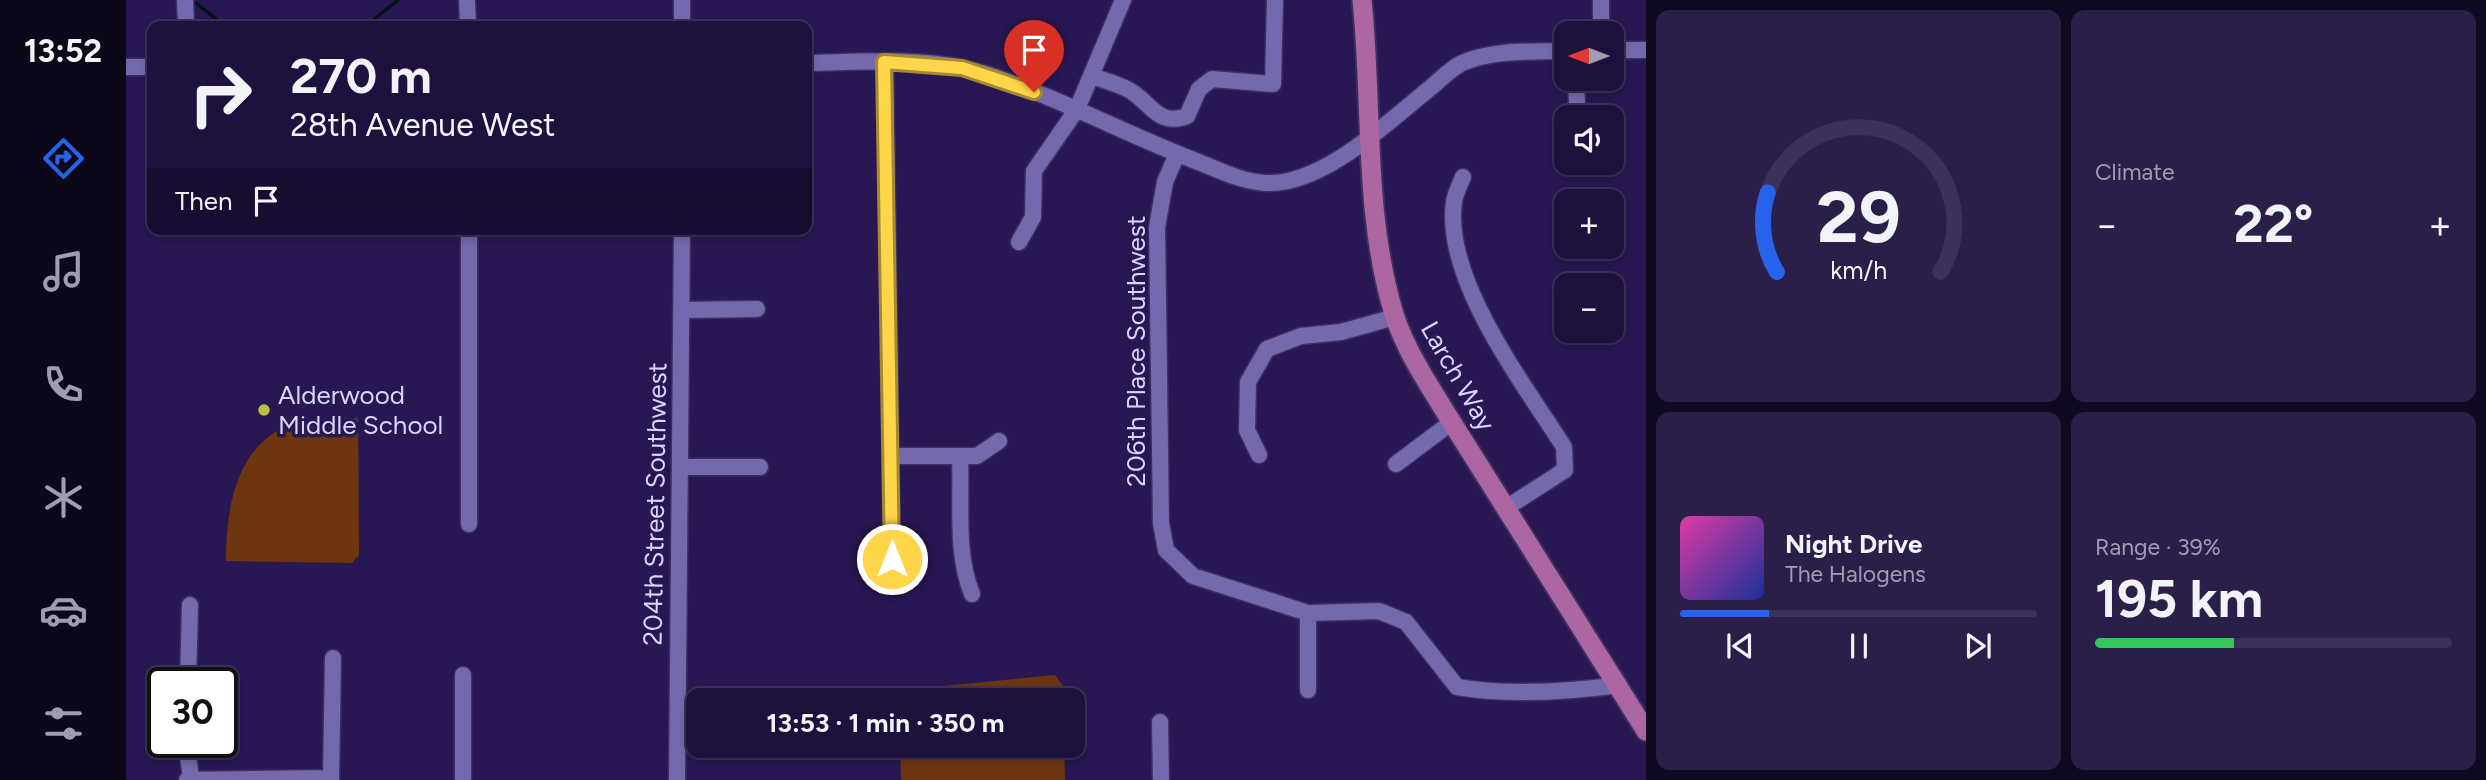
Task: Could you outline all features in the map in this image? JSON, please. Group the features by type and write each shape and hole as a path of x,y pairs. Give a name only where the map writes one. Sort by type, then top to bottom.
{"main road":[{"name":"Larch Way","path":"1362,0 1368,137 1377,233 1395,317 1416,363 1646,730"}],"street":[{"path":"185,0 186,21"},
{"path":"467,0 468,21"},
{"path":"682,0 682,21"},
{"path":"1019,242 1033,217 1034,170 1077,109 1123,0"},
{"path":"1091,76 1129,90 1157,116 1174,121 1187,116 1199,89 1212,79 1273,84 1275,0"},
{"path":"1601,0 1601,21"},
{"path":"1624,50 1646,50"},
{"path":"812,63 884,62 962,68 1077,109 1177,154 1244,180 1268,183 1297,178 1325,166 1368,137 1460,64 1492,53 1554,51"},
{"path":"884,62 892,559"},
{"path":"126,67 147,67"},
{"name":"206th Place Southwest","path":"1177,154 1165,181 1157,227 1161,523 1166,550 1193,576 1308,613"},
{"path":"1463,177 1454,202 1455,227 1462,271 1472,299 1564,447 1566,458 1565,470 1506,508"},
{"path":"469,235 469,524"},
{"name":"204th Street Southwest","path":"677,780 682,235"},
{"path":"682,310 757,309"},
{"path":"1259,455 1247,430 1248,382 1267,349 1301,336 1341,332 1395,317"},
{"path":"1396,464 1452,422"},
{"path":"891,456 977,456 999,441"},
{"path":"960,456 963,554 966,580 972,594"},
{"path":"680,467 760,467"},
{"path":"188,667 190,605"},
{"path":"1308,690 1308,613 1379,611 1406,622 1457,687 1487,692 1589,689 1619,685"},
{"path":"187,758 189,779 331,779 333,658"},
{"path":"463,675 463,780"},
{"path":"1160,722 1161,780"}],"shaded area":[{"path":"332,418 358,418 359,555 352,563 226,561 228,521 237,482 256,448 289,425"},
{"path":"1055,675 1063,686 1063,688 924,688"},
{"path":"900,758 1064,758 1065,780 901,780"}],"waterway":[{"path":"372,21 398,0"},
{"path":"196,3 219,21"}],"place":[{"name":"Alderwood Middle School","path":"264,410"}],"route":[{"path":"892,559 884,62 962,68 1034,92"}]}
